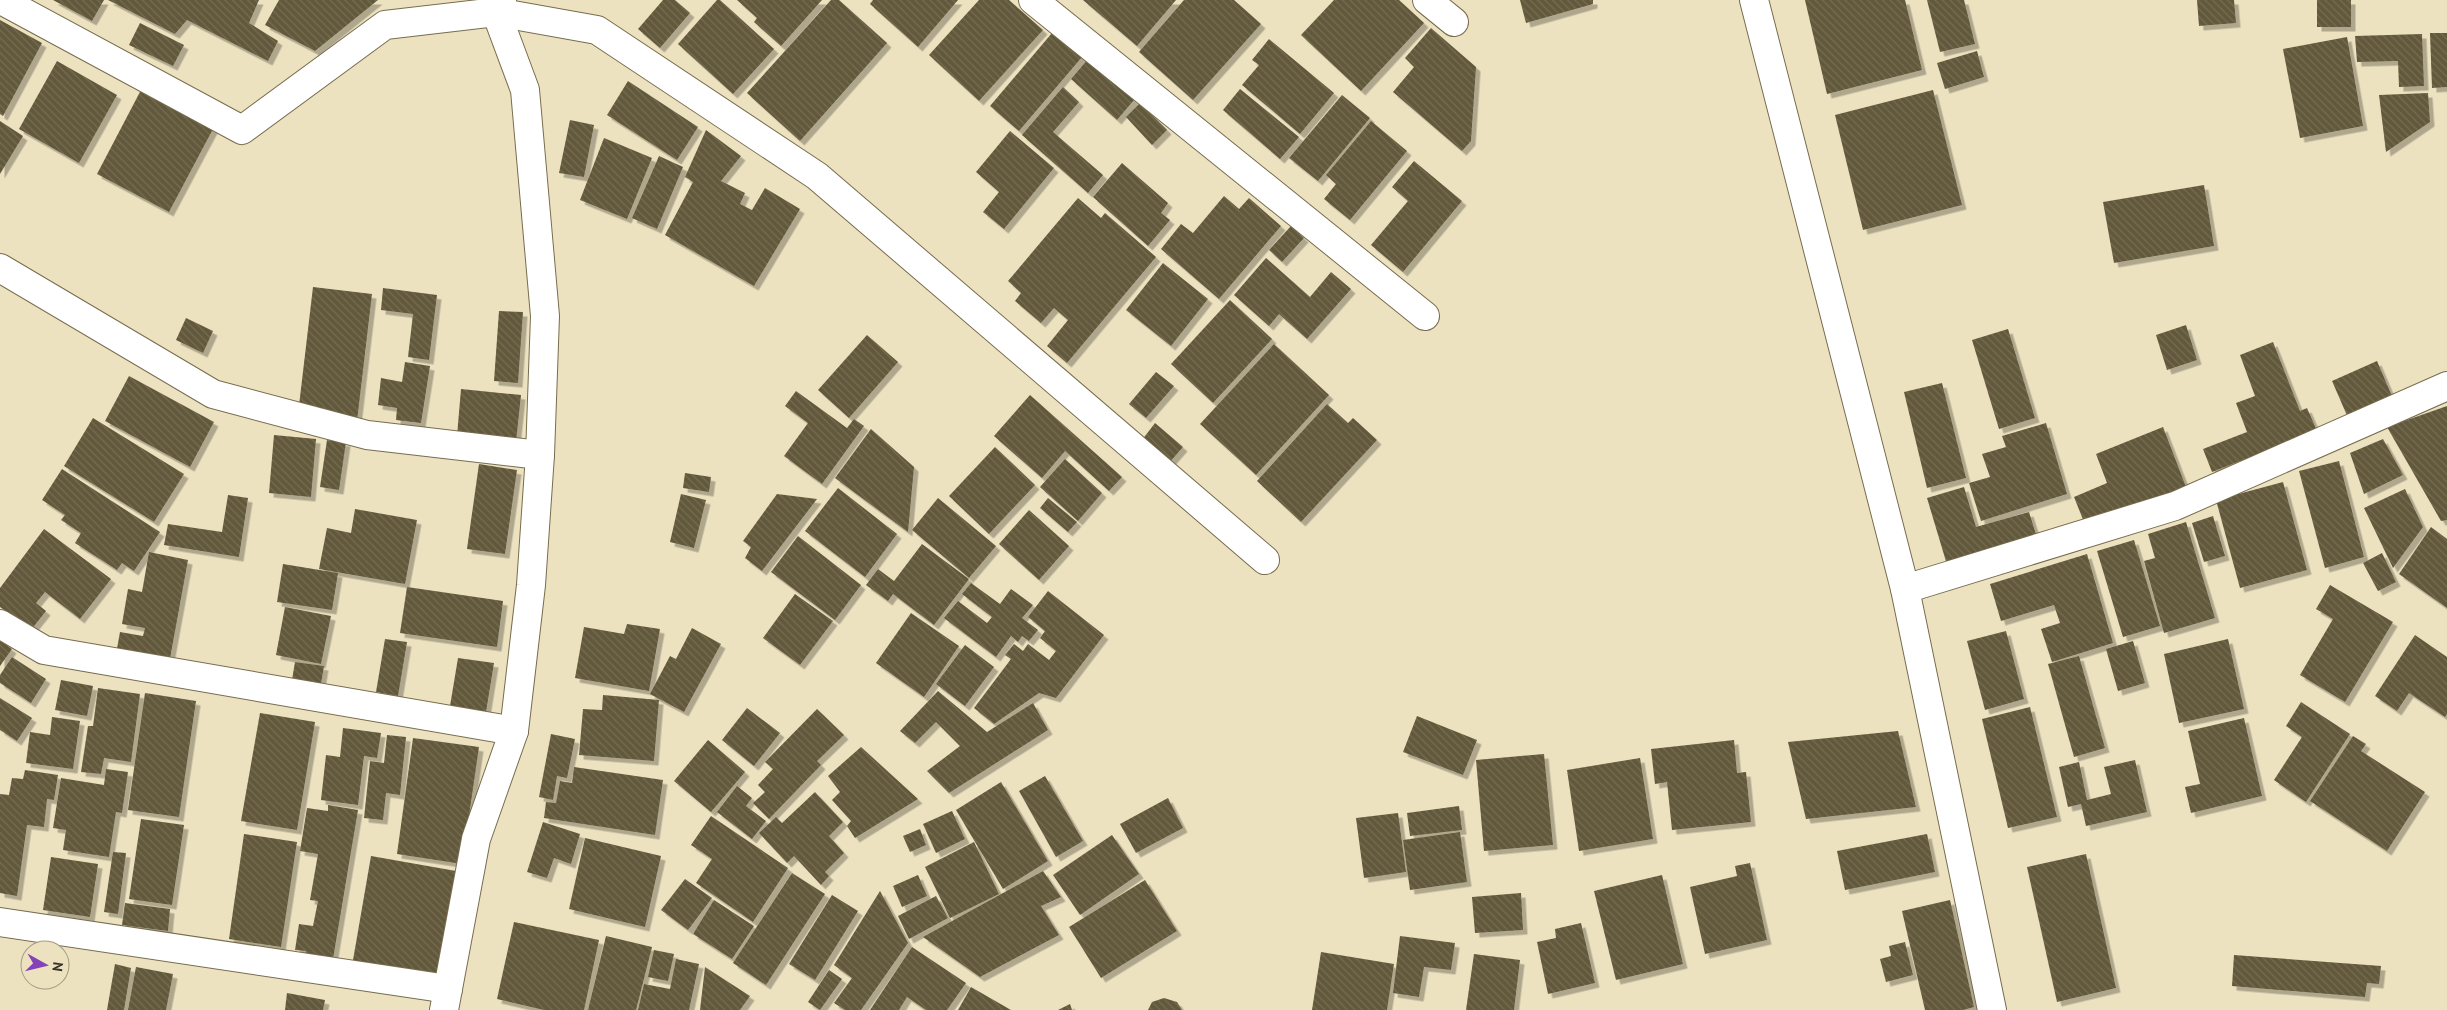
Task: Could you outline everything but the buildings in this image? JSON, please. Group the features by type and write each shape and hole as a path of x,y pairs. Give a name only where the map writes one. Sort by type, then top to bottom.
{"street":[{"path":"1,0 242,130 386,25 499,6 597,30 817,176 1265,560"},
{"path":"1033,0 1425,316"},
{"path":"1427,0 1454,22"},
{"path":"1754,0 1905,589 1992,1010"},
{"path":"0,922 446,1000 476,839 514,731 531,585 540,455 545,316 525,90 499,6"},
{"path":"0,268 213,394 366,436 540,455"},
{"path":"1905,589 2176,506 2447,386"},
{"path":"0,624 44,650 514,731"}]}
